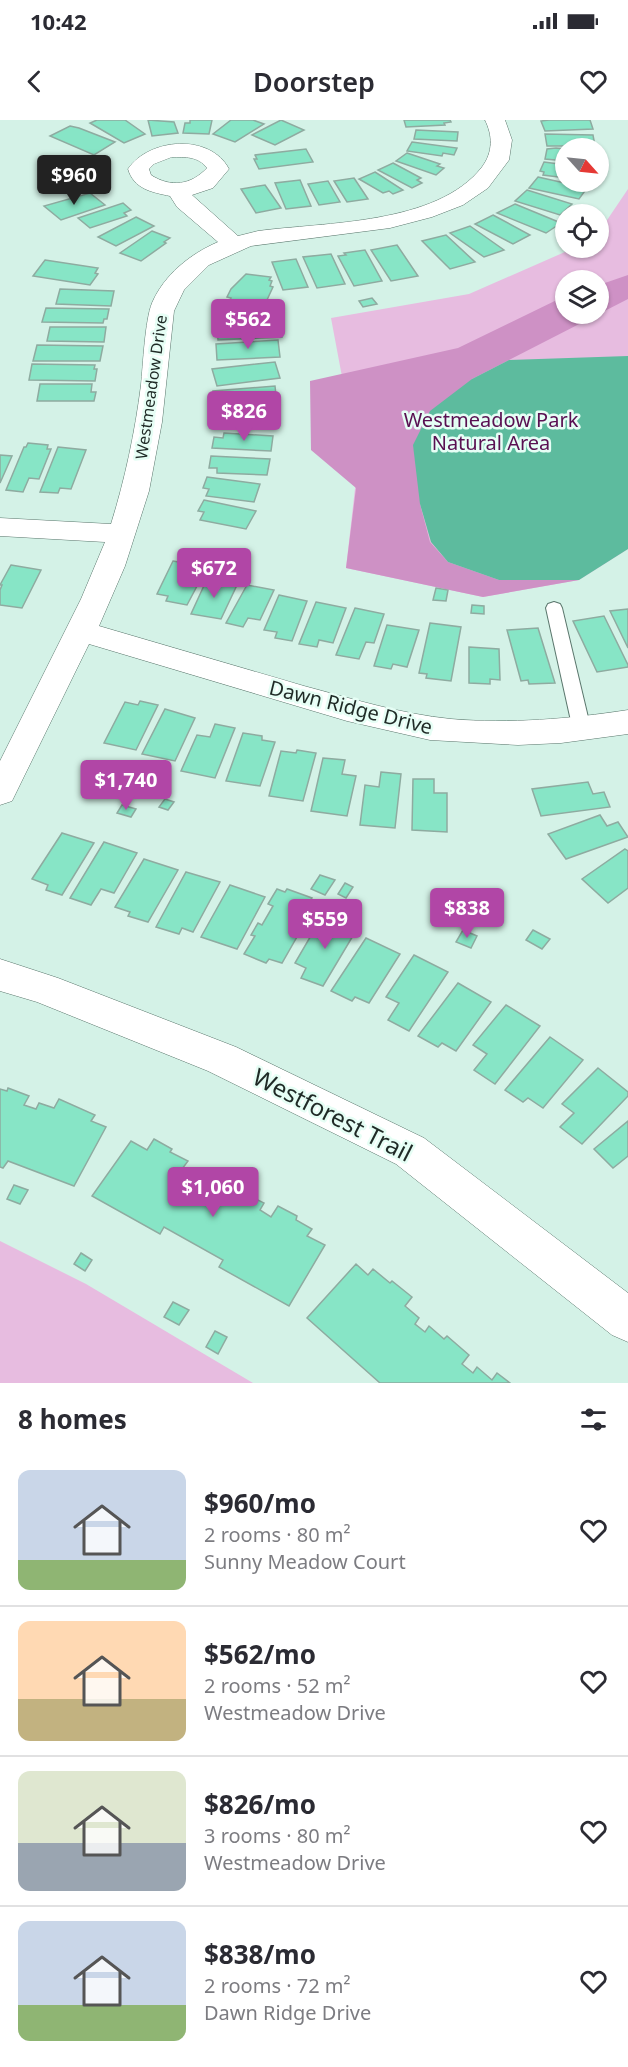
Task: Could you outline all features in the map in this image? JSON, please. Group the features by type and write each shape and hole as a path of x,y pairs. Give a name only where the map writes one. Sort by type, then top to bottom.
{"street":[{"name":"Westmeadow Drive","path":"0,792 34,731 104,583 122,534 147,434 163,305 177,280 202,260 233,244 281,235 381,223 412,216 452,202 482,182 493,170 500,155 502,142 500,128 495,120"},
{"path":"177,190 184,202 233,244"},
{"path":"0,527 122,534"},
{"name":"Dawn Ridge Drive","path":"80,631 406,724 449,730 534,734 582,730 628,722"},
{"name":"Westforest Trail","path":"0,975 45,989 222,1059 410,1151 628,1320"}],"lane":[{"path":"554,608 582,730"}],"green space":[{"name":"Westmeadow Park Natural Area","path":"628,189 628,549 579,580 483,597 346,568 358,462 331,318 469,294 555,256 609,258 609,217"},
{"path":"0,1241 86,1284 253,1383 0,1383"}],"shaded area":[{"path":"628,275 628,299 609,309 609,282"},
{"path":"555,301 555,324 579,324 472,379 420,504 430,542 448,562 499,580 579,580 483,597 346,568 356,488 311,450 310,381 458,348"},
{"path":"628,356 628,549 579,580 499,580 448,562 431,542 420,504 413,445 430,411 472,379 509,360"}],"building":[{"path":"97,120 125,120 145,134 124,143 90,123"},
{"path":"148,120 174,122 178,133 152,136"},
{"path":"190,120 212,120 209,134 183,133 185,123 190,123"},
{"path":"231,120 253,120 264,124 235,142 213,134"},
{"path":"281,120 304,130 275,145 252,135"},
{"path":"404,120 450,120 451,122 444,123 445,125 406,127"},
{"path":"590,120 593,129 545,131 541,121"},
{"path":"70,126 115,142 94,155 50,136"},
{"path":"416,130 458,132 457,141 414,139"},
{"path":"545,134 593,135 594,138 555,138 555,146 547,146"},
{"path":"412,142 457,148 454,155 443,153 442,156 407,151"},
{"path":"555,148 555,160 545,159 547,149"},
{"path":"306,149 313,162 259,169 254,159 257,159 255,155"},
{"path":"407,153 440,164 437,166 444,168 436,175 396,161"},
{"path":"55,157 103,159 98,172 51,168"},
{"path":"544,162 555,164 555,177 543,175 544,172 540,171"},
{"path":"393,163 421,178 417,180 422,183 412,188 378,170"},
{"path":"375,172 403,190 393,194 389,191 383,193 359,179"},
{"path":"98,174 97,188 44,193 42,179"},
{"path":"538,177 555,181 555,192 584,192 579,199 529,188"},
{"path":"354,178 368,199 347,202 334,181"},
{"path":"300,180 311,206 286,209 275,183"},
{"path":"328,181 340,202 319,205 308,184"},
{"path":"265,185 281,208 256,213 241,189"},
{"path":"527,190 572,204 555,204 555,213 515,201"},
{"path":"90,193 105,205 61,220 44,206"},
{"path":"123,203 131,210 124,213 127,216 90,228 78,218"},
{"path":"515,204 555,221 555,227 546,233 497,213"},
{"path":"493,215 530,235 513,244 475,224"},
{"path":"136,217 154,226 116,246 98,237"},
{"path":"470,226 504,250 484,257 450,233"},
{"path":"152,231 170,238 141,261 120,253"},
{"path":"446,235 475,262 450,269 422,241"},
{"path":"397,245 418,276 391,281 371,250"},
{"path":"365,250 382,281 354,286 338,256"},
{"path":"331,254 345,284 317,288 303,257"},
{"path":"296,259 308,287 283,290 272,262"},
{"path":"45,260 98,268 95,273 98,274 90,285 33,276"},
{"path":"246,274 271,277 269,280 272,281 270,286 273,287 256,316 217,314 223,302 229,302 231,298 227,297 231,289"},
{"path":"60,289 114,291 111,306 56,304"},
{"path":"372,298 377,304 363,307 359,301"},
{"path":"46,308 109,309 107,319 104,319 103,323 42,322"},
{"path":"279,318 282,337 218,340 217,327 220,327 220,322"},
{"path":"50,327 106,327 104,342 47,341"},
{"path":"278,340 280,357 217,360 216,344"},
{"path":"37,345 103,346 100,361 33,361"},
{"path":"275,362 280,378 217,386 212,369"},
{"path":"32,364 95,365 94,369 97,369 95,381 29,380"},
{"path":"40,384 92,384 91,392 96,392 94,401 37,401"},
{"path":"275,386 277,404 215,408 213,391"},
{"path":"267,408 270,424 212,428 211,419 216,419 215,412"},
{"path":"224,433 273,436 271,451 212,448 214,437 223,438"},
{"path":"28,443 48,445 47,449 51,449 39,479 29,478 23,492 6,490 24,447"},
{"path":"58,447 86,450 71,489 60,488 58,493 40,492"},
{"path":"0,455 12,456 0,483"},
{"path":"211,456 270,459 267,475 217,473 217,468 209,468"},
{"path":"207,477 260,484 254,502 206,496 209,489 203,488"},
{"path":"204,500 256,511 246,529 200,520 204,512 198,511"},
{"path":"173,561 201,566 192,585 197,586 187,605 166,601 168,596 157,594"},
{"path":"11,565 41,570 22,608 0,605 2,585 0,585"},
{"path":"207,579 237,585 221,619 191,614"},
{"path":"247,585 274,590 260,620 248,618 243,627 226,623"},
{"path":"436,588 448,590 446,601 433,600"},
{"path":"279,595 307,601 292,641 275,638 277,632 264,630"},
{"path":"316,602 346,608 333,643 319,640 317,647 299,644"},
{"path":"472,605 484,606 484,614 471,613"},
{"path":"355,608 384,614 374,643 366,642 359,659 336,655"},
{"path":"628,609 628,648 610,611"},
{"path":"604,616 628,667 597,672 573,621"},
{"path":"430,623 461,627 451,681 426,678 427,674 419,673"},
{"path":"387,625 419,630 407,667 393,664 391,669 374,666"},
{"path":"538,628 555,683 529,684 528,680 521,681 507,630"},
{"path":"469,647 499,649 500,680 490,679 490,684 469,683"},
{"path":"140,701 158,705 136,750 104,743 125,702 138,705"},
{"path":"165,709 195,718 175,761 142,754"},
{"path":"215,724 235,728 215,778 181,771 197,735 210,737"},
{"path":"243,733 262,736 262,740 275,742 260,786 226,781"},
{"path":"297,750 316,753 303,801 269,796 281,751 296,753"},
{"path":"323,758 345,760 342,774 356,776 347,816 311,811"},
{"path":"381,772 401,774 395,828 360,825 365,785 379,787"},
{"path":"107,779 123,783 116,793 101,789"},
{"path":"413,779 434,779 434,793 447,793 447,832 412,830"},
{"path":"588,782 593,794 604,792 610,807 541,816 532,789"},
{"path":"165,799 174,802 168,810 159,807"},
{"path":"122,805 136,809 131,817 117,813"},
{"path":"600,815 607,826 618,822 628,837 566,859 548,834"},
{"path":"62,833 94,843 62,895 46,890 48,885 32,879"},
{"path":"104,842 137,853 114,893 101,889 91,905 70,898"},
{"path":"625,849 628,851 628,888 608,903 582,879"},
{"path":"144,859 178,870 148,922 128,916 130,912 115,907"},
{"path":"186,872 220,882 193,932 182,928 179,934 156,927"},
{"path":"320,875 335,880 325,895 311,889"},
{"path":"345,883 353,887 346,898 338,894"},
{"path":"230,885 265,897 237,949 201,937"},
{"path":"277,889 285,892 287,889 312,898 304,911 310,914 282,963 269,959 266,963 244,954 255,936 251,935 258,923 262,925 273,906 268,904"},
{"path":"323,915 357,929 323,986 301,978 306,968 295,963"},
{"path":"463,930 477,936 471,948 456,942"},
{"path":"533,930 550,939 542,949 526,940"},
{"path":"366,938 400,954 369,1003 355,997 352,1001 331,991"},
{"path":"414,955 448,972 409,1031 388,1020 399,1003 386,997"},
{"path":"458,983 491,1002 456,1051 442,1043 438,1047 418,1036"},
{"path":"506,1005 540,1026 495,1084 474,1070 487,1054 473,1045"},
{"path":"550,1037 583,1060 543,1108 528,1098 523,1102 505,1090"},
{"path":"598,1068 628,1092 628,1096 582,1144 560,1127 574,1113 562,1104"},
{"path":"8,1088 29,1096 24,1105 36,1109 39,1103 54,1108 59,1099 95,1115 91,1121 106,1127 74,1186 8,1161 3,1168 0,1167 0,1089 7,1091"},
{"path":"628,1121 628,1156 613,1168 594,1149"},
{"path":"154,1139 172,1149 170,1152 188,1161 182,1169 192,1174 197,1168 213,1177 217,1170 232,1178 235,1174 256,1186 250,1196 264,1203 260,1210 271,1217 278,1206 297,1216 296,1220 312,1229 307,1236 325,1245 289,1306 219,1267 223,1260 164,1227 160,1234 92,1196 131,1141 147,1150"},
{"path":"14,1185 28,1190 20,1204 7,1199"},
{"path":"81,1253 92,1260 85,1271 74,1264"},
{"path":"356,1264 368,1275 373,1269 412,1297 405,1306 419,1318 415,1324 425,1332 429,1326 444,1339 447,1336 469,1355 462,1364 473,1373 477,1367 492,1380 497,1373 510,1383 380,1383 307,1318"},
{"path":"173,1302 189,1310 179,1325 164,1317"},
{"path":"215,1331 227,1337 218,1354 206,1347"}]}
